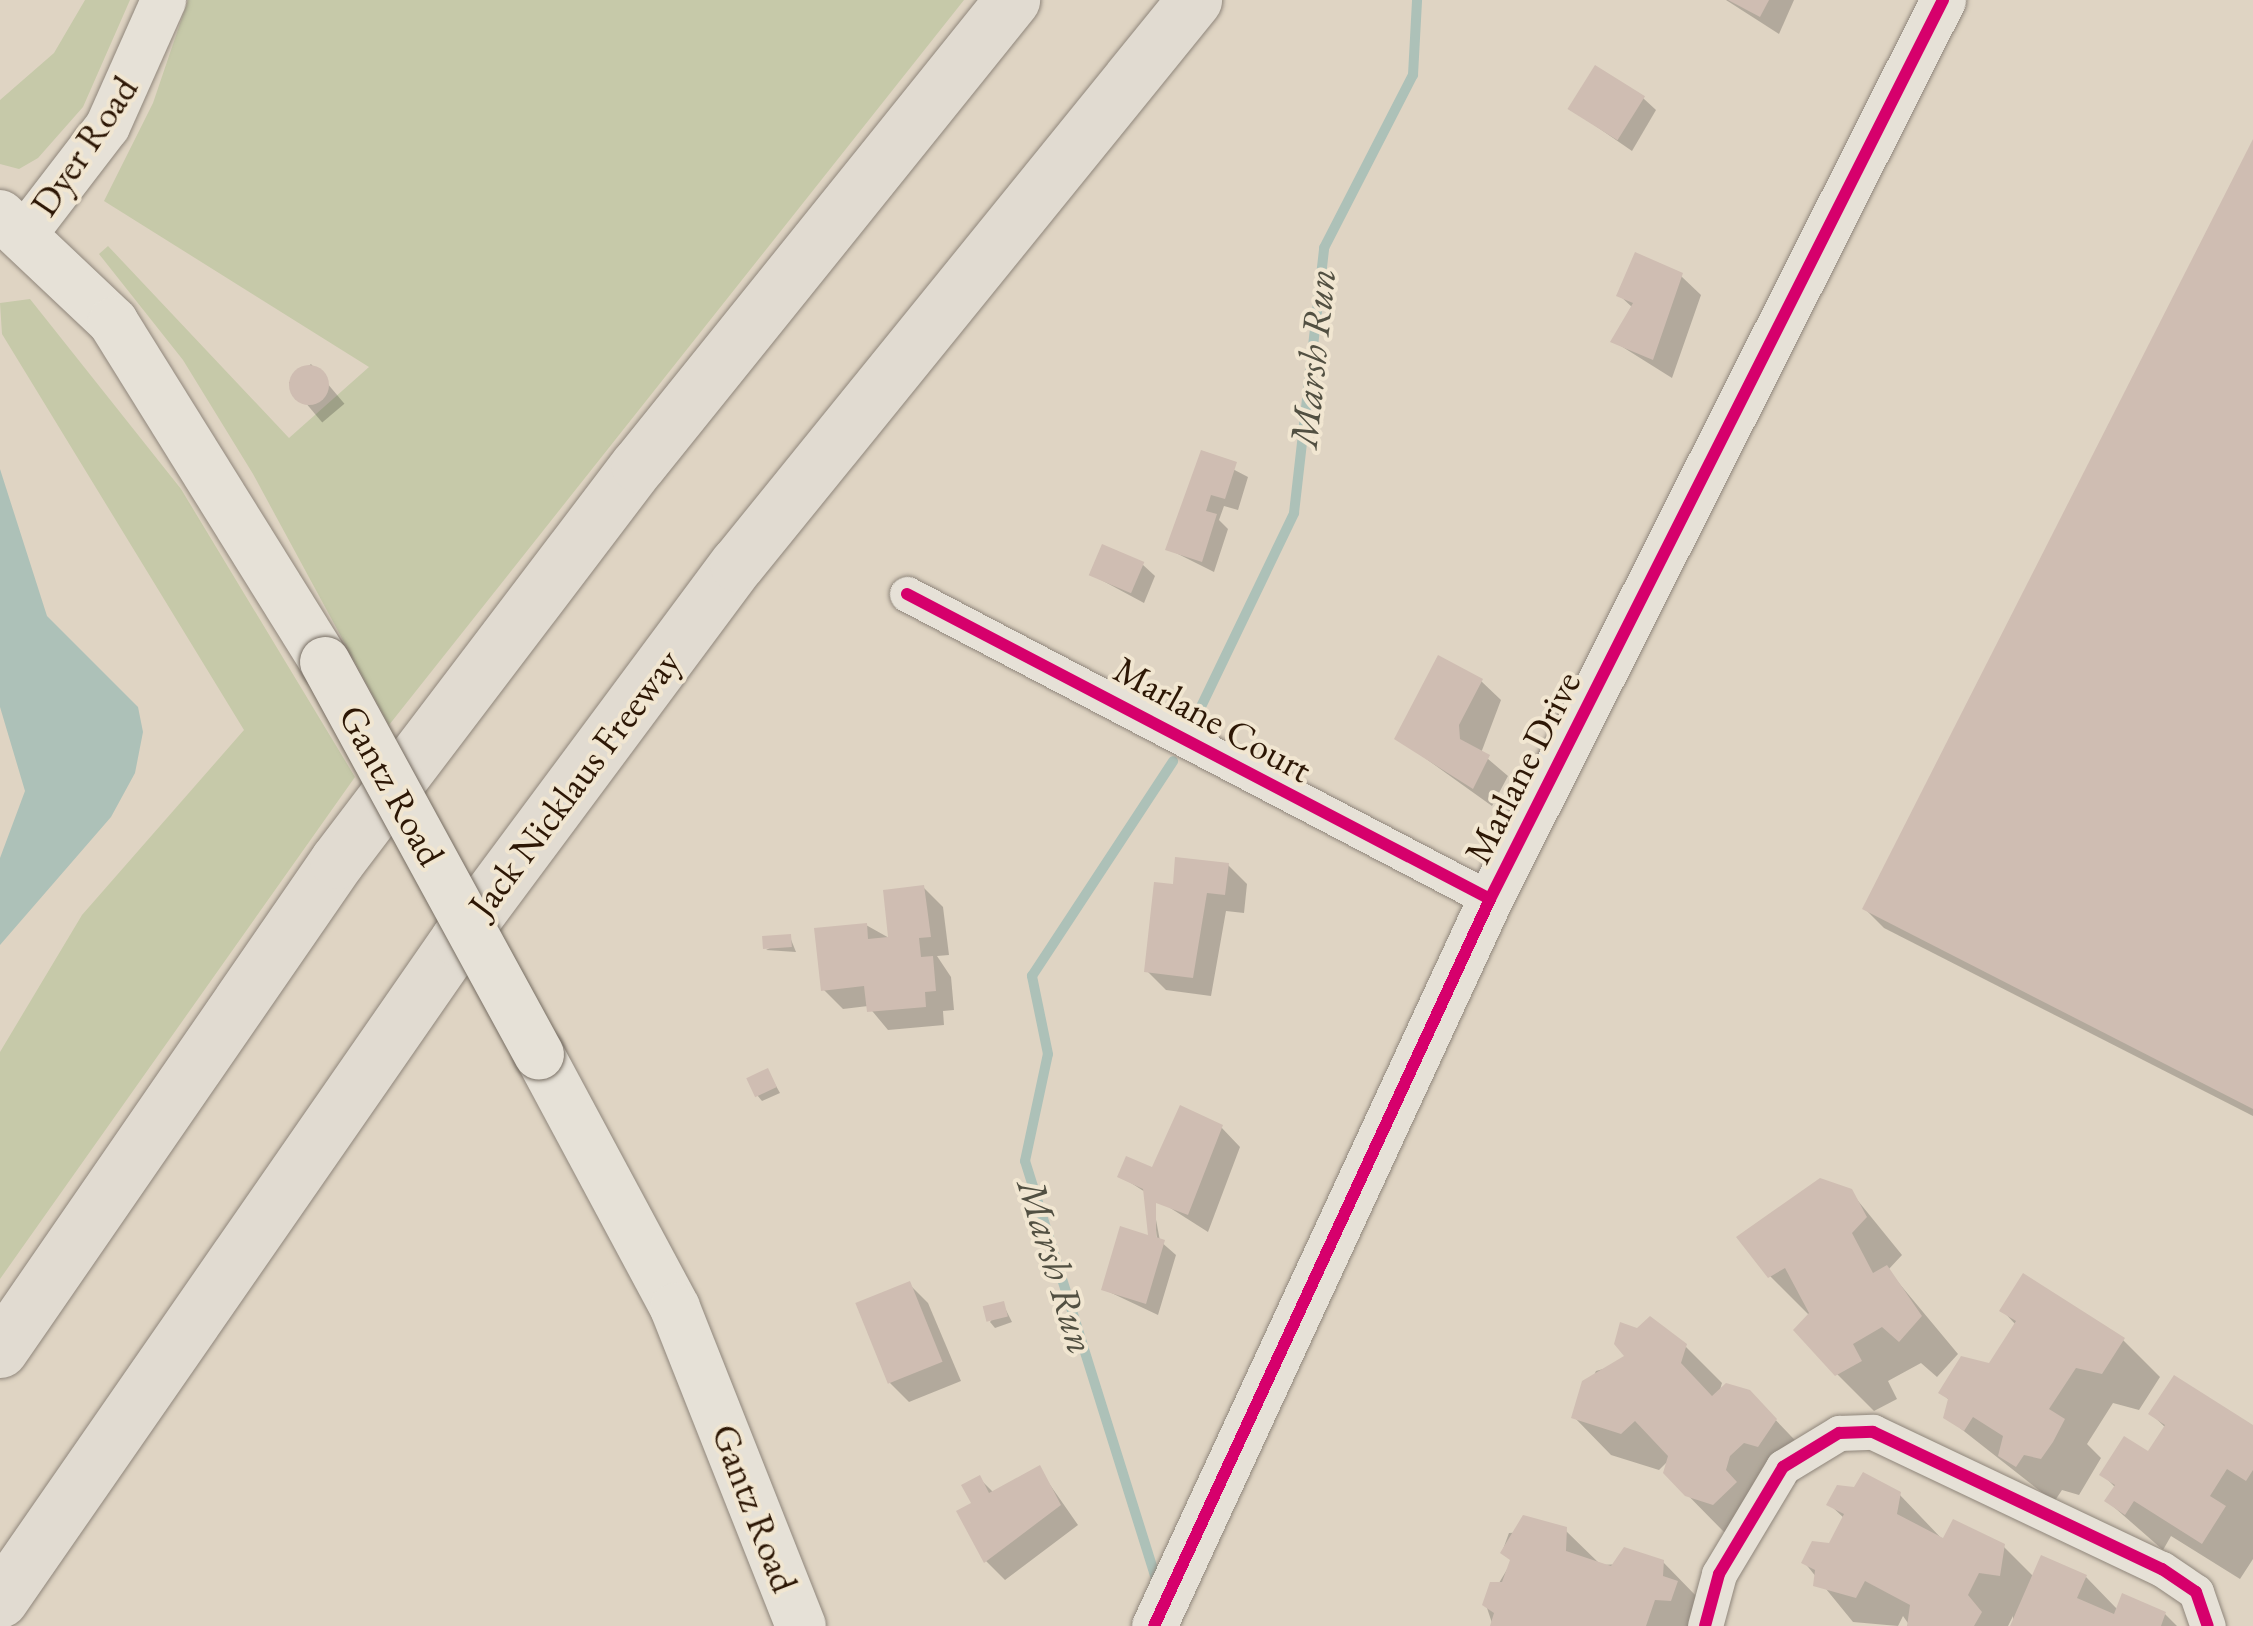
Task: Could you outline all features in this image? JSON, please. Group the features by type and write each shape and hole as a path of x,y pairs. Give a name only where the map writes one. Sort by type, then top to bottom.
{"highway":[{"path":"0,1350 337,861 650,450 1012,0"},
{"name":"Jack Nicklaus Freeway","path":"0,1600 448,952 737,564 1194,0"}],"main road":[{"name":"Gantz Road","path":"8,235 122,335 325,662 675,1308 802,1626"}],"street":[{"name":"Dyer Road","path":"8,235 107,126 163,0"},
{"name":"Marlane Drive","path":"1162,1610 1490,899 1942,0"},
{"name":"Marlane Court","path":"906,594 1490,899"},
{"path":"1705,1626 1719,1574 1783,1467 1838,1433 1873,1432 2020,1494 2196,1592 2208,1626"}],"green space":[{"path":"85,0 130,0 83,107 38,158 19,169 0,164 0,100 54,53"},
{"path":"188,0 964,0 389,725 253,474 183,360 99,254 108,246 289,438 369,367 104,201 153,103"},
{"path":"30,299 181,489 355,777 0,1279 0,1052 82,915 244,730 2,334 0,303"}],"shaded area":[{"path":"0,469 47,616 138,707 143,732 135,773 111,817 0,945 0,858 25,791 0,707"}],"building":[{"path":"1728,0 1769,0 1760,17"},
{"path":"1595,65 1645,96 1617,140 1567,109"},
{"path":"2253,139 2253,1109 1862,909"},
{"path":"1635,252 1683,273 1653,360 1610,342 1633,303 1616,296"},
{"path":"309,365 323,371 329,385 323,399 309,405 295,399 289,385 295,371"},
{"path":"1201,450 1237,462 1225,499 1211,495 1206,511 1217,514 1202,562 1165,550"},
{"path":"1102,544 1144,562 1131,593 1089,575"},
{"path":"1438,655 1483,679 1459,725 1460,739 1490,755 1473,789 1394,739"},
{"path":"1175,857 1229,863 1225,895 1207,893 1193,978 1144,972 1154,882 1173,884"},
{"path":"924,885 931,937 919,938 921,957 933,956 936,991 925,992 926,1007 867,1012 864,986 821,991 814,928 867,923 868,939 888,937 883,890"},
{"path":"791,934 792,947 763,949 762,936"},
{"path":"768,1068 777,1087 755,1097 746,1078"},
{"path":"1180,1105 1223,1125 1188,1215 1156,1203 1156,1237 1165,1240 1146,1304 1101,1290 1120,1226 1148,1235 1143,1189 1117,1177 1126,1156 1152,1167"},
{"path":"1820,1178 1852,1189 1867,1217 1852,1233 1873,1273 1887,1265 1922,1316 1899,1342 1882,1327 1853,1344 1862,1361 1835,1376 1793,1330 1809,1313 1785,1268 1768,1278 1736,1237"},
{"path":"2023,1273 2125,1338 2102,1374 2076,1368 2049,1409 2065,1419 2053,1442 2041,1459 2024,1455 2016,1467 1998,1456 2003,1436 1973,1417 1964,1431 1943,1418 1948,1399 1938,1393 1961,1356 1989,1363 2016,1321 1999,1311"},
{"path":"910,1281 943,1362 888,1384 855,1303"},
{"path":"1004,1301 1008,1317 987,1322 983,1306"},
{"path":"1650,1316 1687,1344 1681,1363 1712,1396 1726,1383 1750,1390 1777,1419 1758,1447 1744,1443 1730,1456 1726,1470 1737,1482 1713,1505 1685,1496 1663,1473 1668,1456 1635,1421 1621,1434 1571,1418 1582,1381 1624,1356 1614,1344 1620,1322 1637,1328"},
{"path":"2174,1375 2253,1425 2253,1470 2246,1481 2227,1469 2210,1496 2226,1506 2202,1544 2134,1501 2125,1515 2104,1501 2115,1485 2099,1475 2124,1436 2148,1451 2165,1425 2148,1414"},
{"path":"1040,1465 1061,1505 984,1563 956,1511 971,1503 961,1485 980,1475 989,1493"},
{"path":"1863,1472 1901,1492 1897,1514 1943,1538 1953,1519 2005,1544 2000,1576 1979,1573 1968,1595 1982,1612 1974,1626 1907,1626 1910,1605 1865,1581 1856,1598 1813,1586 1815,1570 1801,1563 1812,1541 1829,1543 1844,1514 1826,1505 1837,1485 1854,1487"},
{"path":"1523,1515 1567,1527 1566,1551 1611,1566 1624,1547 1664,1560 1663,1576 1678,1581 1671,1601 1655,1600 1646,1626 1490,1626 1494,1613 1482,1605 1490,1582 1502,1582 1510,1560 1500,1553"},
{"path":"2041,1555 2087,1575 2077,1598 2114,1614 2122,1593 2166,1612 2161,1626 2010,1626"}],"waterway":[{"name":"Marsh Run","path":"1197,715 1294,513 1324,248 1413,75 1417,0"},
{"name":"Marsh Run","path":"1157,1582 1025,1161 1048,1054 1032,976 1173,761"}],"cycle path":[{"path":"1154,1626 1490,899 1943,0"},
{"path":"907,594 1490,899"},
{"path":"1705,1626 1719,1574 1783,1467 1839,1433 1873,1432 2162,1569 2196,1592 2208,1626"}]}
